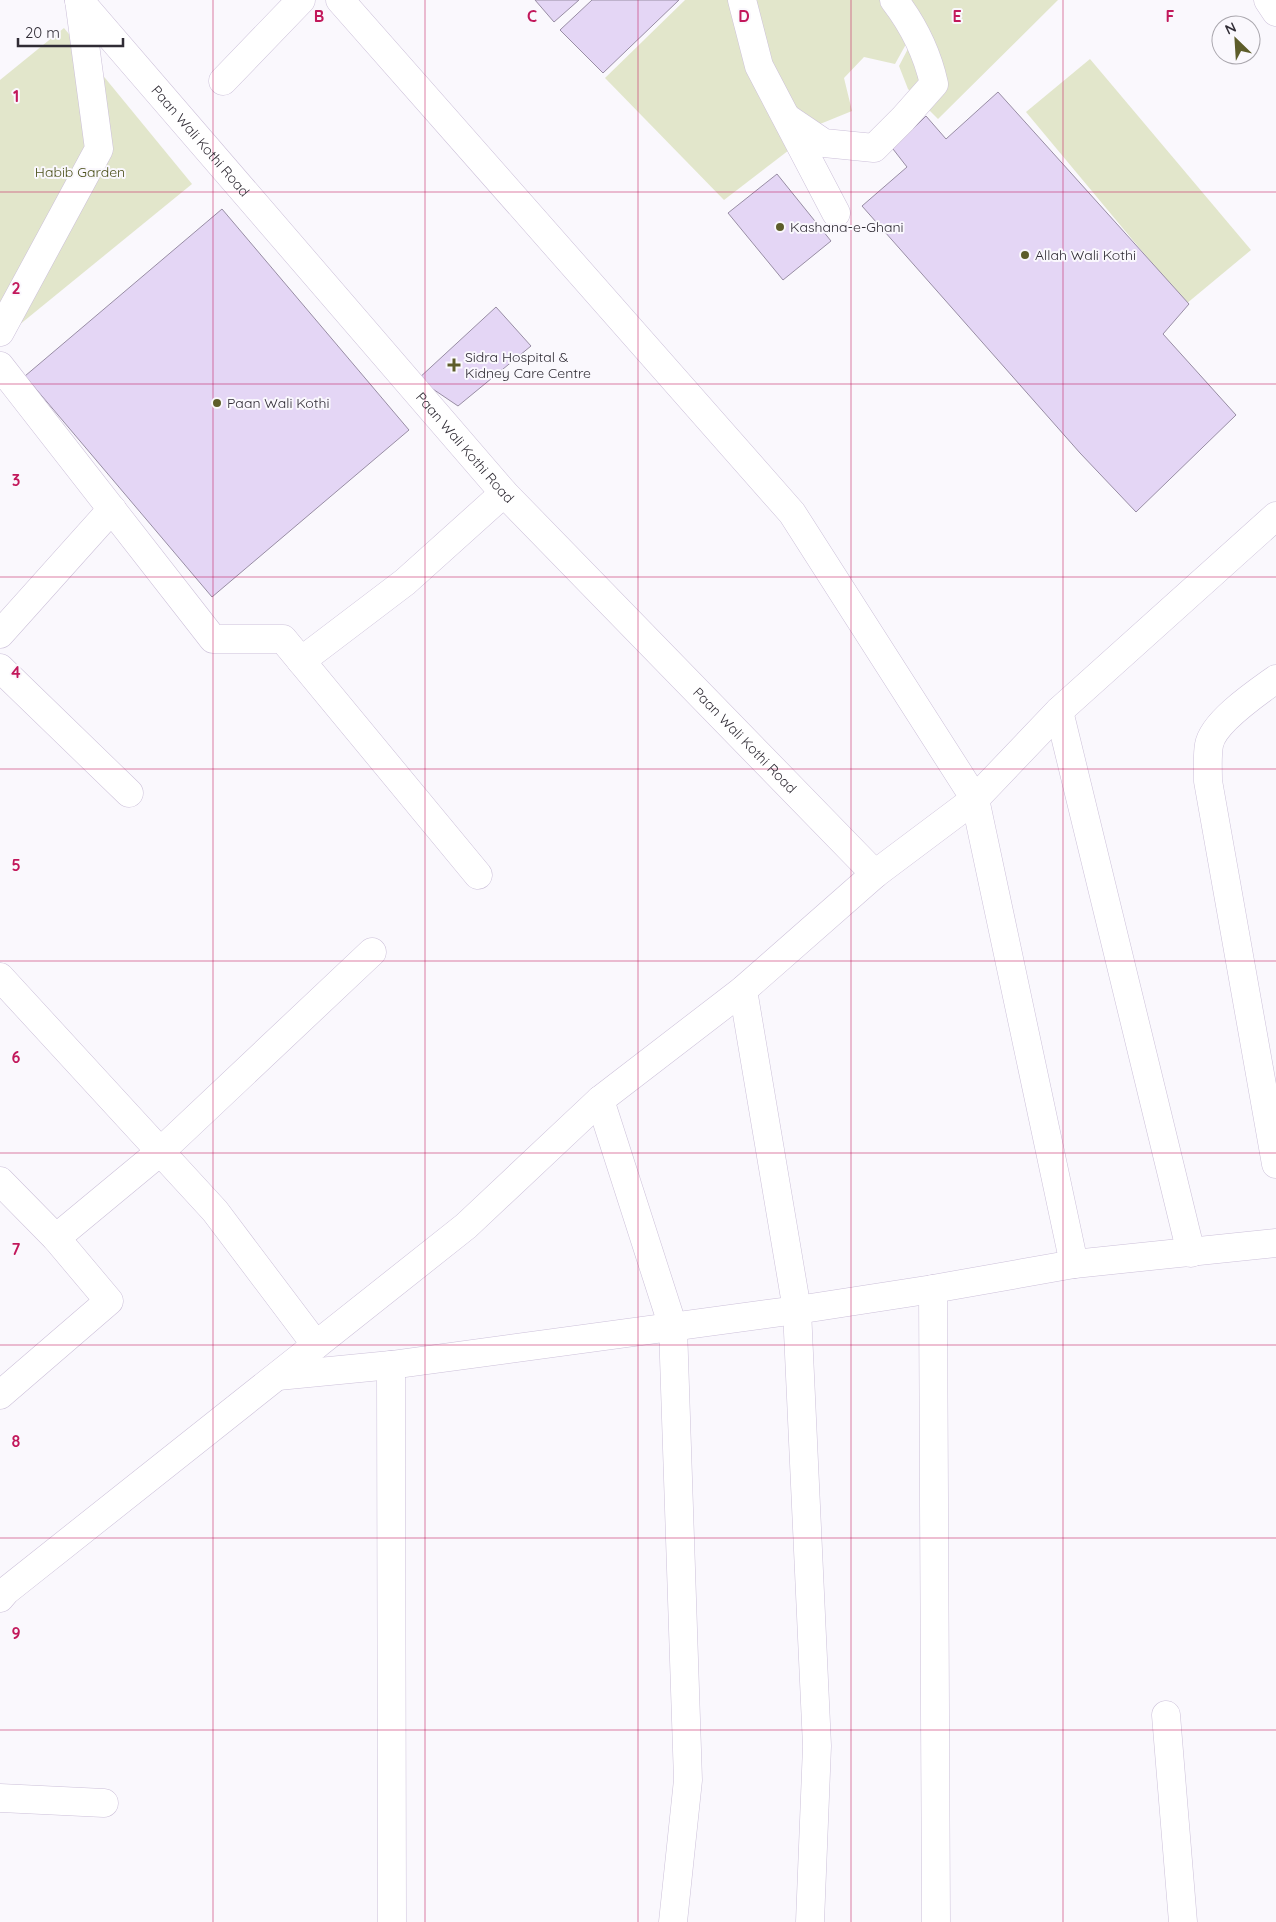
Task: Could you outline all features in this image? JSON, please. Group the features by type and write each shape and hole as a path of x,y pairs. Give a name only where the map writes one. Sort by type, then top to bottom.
{"street":[{"path":"0,332 99,149 79,0"},
{"name":"Paan Wali Kothi Road","path":"79,0 504,493 875,874"},
{"path":"223,81 301,0"},
{"path":"340,0 792,513 975,799 1074,1264"},
{"path":"742,0 760,66 836,213"},
{"path":"786,118 824,143 874,148 903,119 934,84 928,58 907,17 894,0"},
{"path":"1268,0 1276,12"},
{"path":"0,366 214,639 283,638 478,875"},
{"path":"301,661 405,582 504,493"},
{"path":"0,634 112,508"},
{"path":"2,1591 278,1376 466,1226 600,1100 743,990 875,874 975,799 1059,711 1276,516"},
{"path":"0,668 129,793"},
{"path":"1276,679 1250,698 1224,721 1209,743 1208,780 1276,1164"},
{"path":"1059,711 1191,1253"},
{"path":"56,1238 161,1151 372,952"},
{"path":"0,977 215,1211 316,1345"},
{"path":"743,990 798,1310 817,1746 810,1922"},
{"path":"600,1100 673,1327 688,1780 673,1922"},
{"path":"0,1182 56,1238 109,1301 0,1395"},
{"path":"278,1376 390,1365 798,1310 1074,1264 1276,1243"},
{"path":"933,1289 936,1922"},
{"path":"390,1365 392,1922"},
{"path":"1166,1715 1182,1922"},
{"path":"0,1798 104,1803"}],"green space":[{"path":"685,0 733,0 793,147 724,200 605,78"},
{"path":"756,0 890,0 910,37 895,64 864,57 844,78 852,111 820,124 792,106 773,67"},
{"path":"894,0 1058,0 938,119 908,89 899,66 912,41"},
{"name":"Habib Garden","path":"64,28 192,184 13,330 0,314 0,80"},
{"path":"1090,59 1251,250 1186,304 1026,112"}],"building":[{"path":"535,0 579,0 554,22"},
{"path":"592,0 679,0 603,73 560,30"},
{"name":"Allah Wali Kothi","path":"998,92 1189,304 1163,334 1236,415 1136,512 1080,453 862,206 907,167 893,149 926,116 946,139"},
{"name":"Kashana-e-Ghani","path":"777,174 831,241 783,280 728,213"},
{"name":"Paan Wali Kothi","path":"222,209 409,430 212,597 25,376"},
{"path":"496,307 531,346 458,406 418,379"}],"place":[{"name":"Kashana-e-Ghani","path":"780,227"},
{"name":"Allah Wali Kothi","path":"1025,255"},
{"name":"Sidra Hospital & Kidney Care Centre","path":"454,365"},
{"name":"Paan Wali Kothi","path":"217,403"}]}
